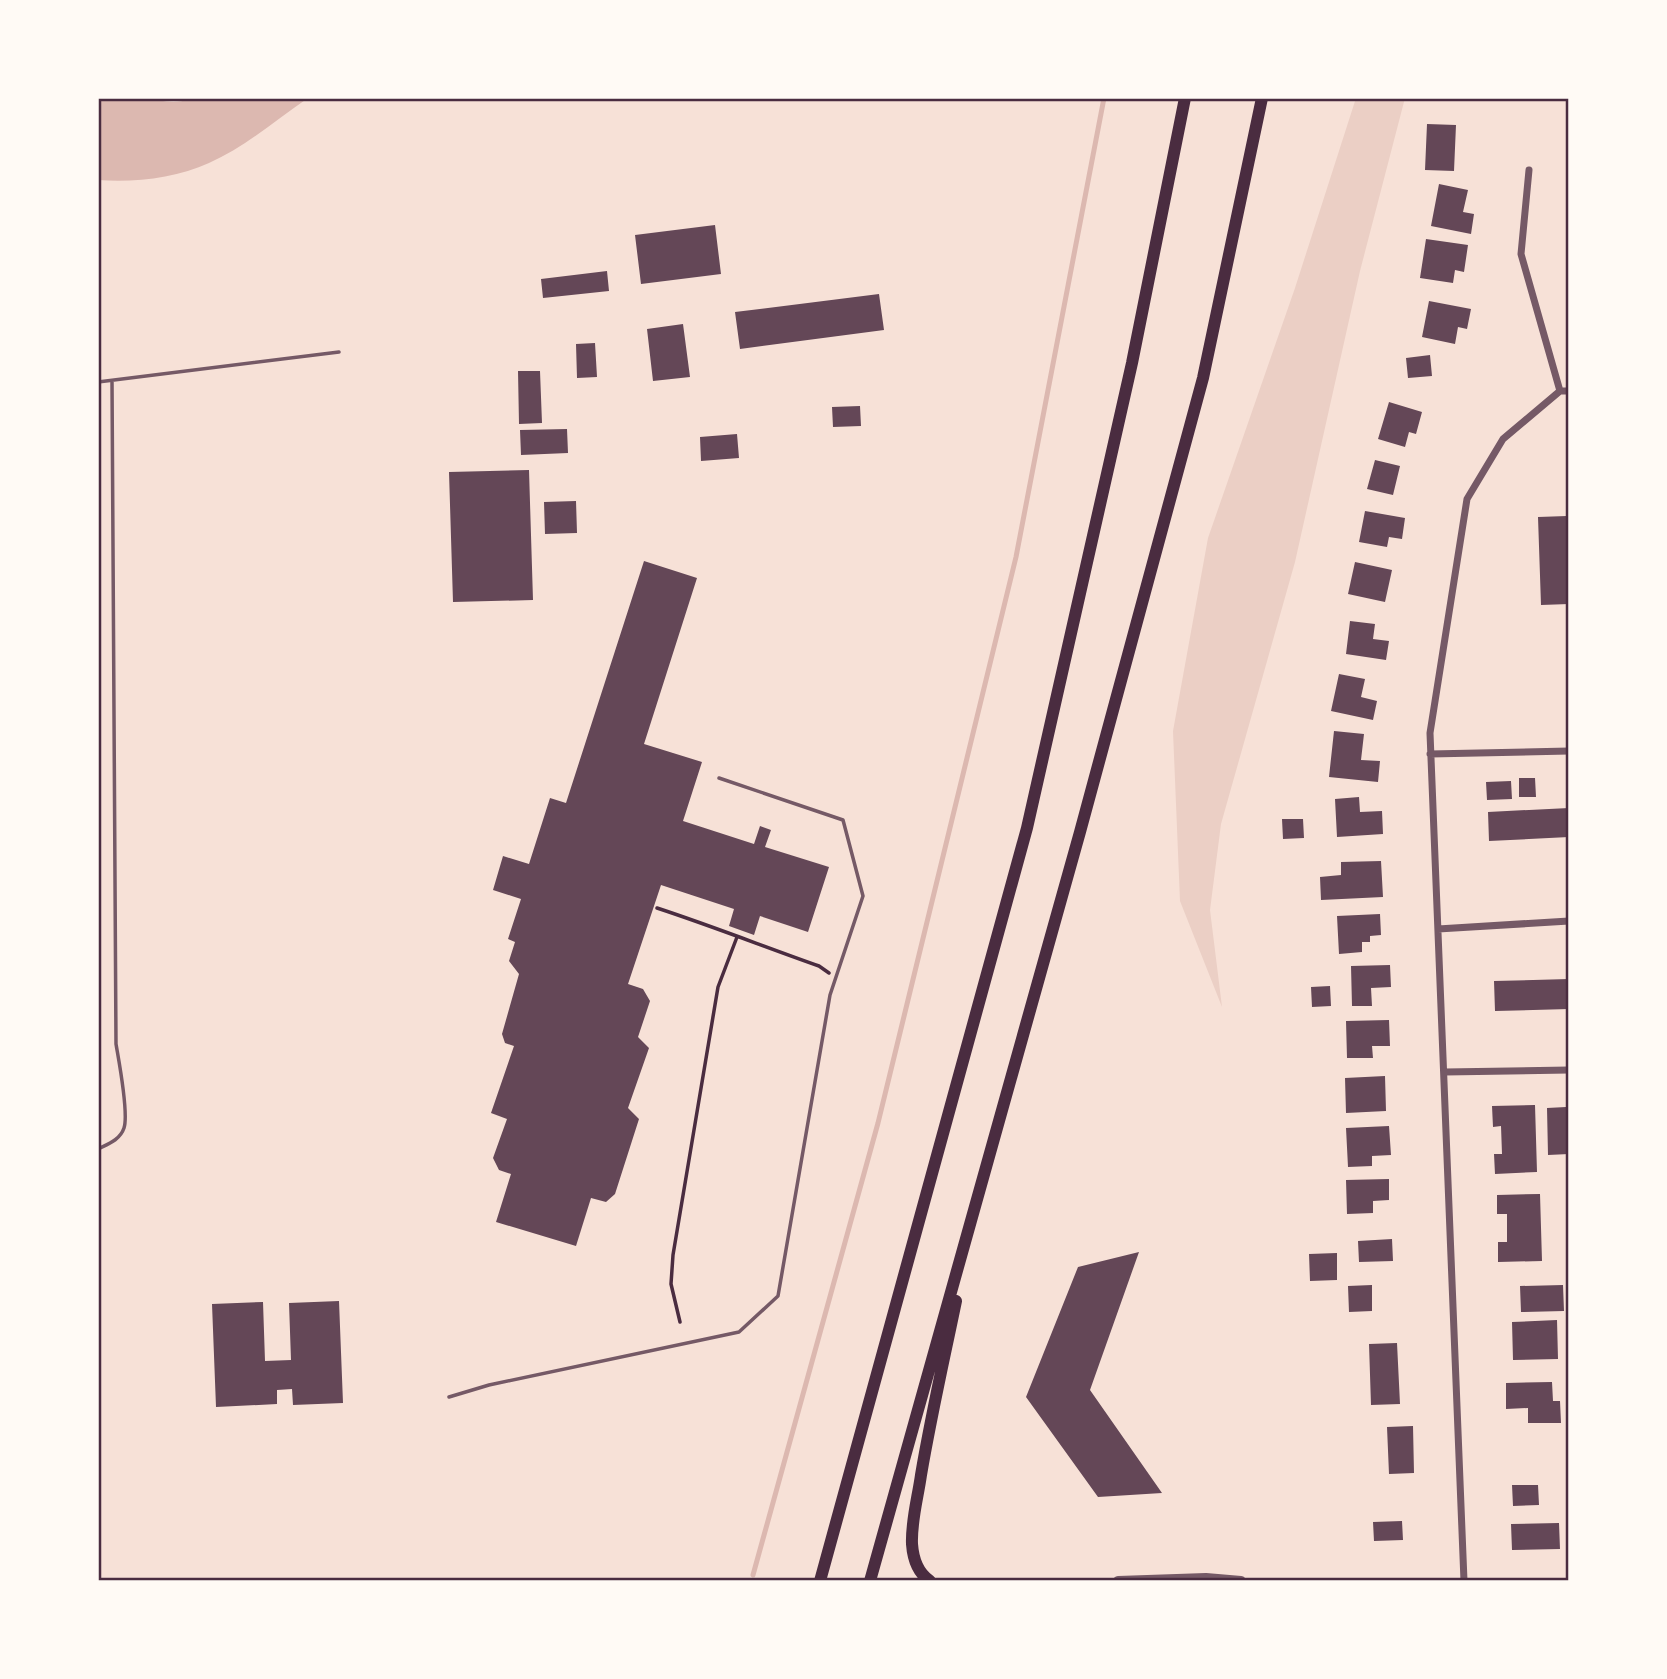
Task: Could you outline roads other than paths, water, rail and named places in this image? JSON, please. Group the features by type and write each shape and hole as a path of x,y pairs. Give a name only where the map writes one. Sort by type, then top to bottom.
{"highway":[{"path":"820,1581 1027,828 1132,363 1185,98"},
{"path":"870,1581 1080,832 1203,378 1262,98"},
{"path":"930,1581 922,1576 916,1564 912,1544 914,1521 927,1440 979,1192"}],"street":[{"path":"1529,170 1521,254 1560,391"},
{"path":"1464,1581 1430,733 1467,499 1503,439 1560,391 1569,391"},
{"path":"1430,754 1569,751"},
{"path":"1438,929 1569,921"},
{"path":"1445,1072 1569,1070"},
{"path":"1118,1581 1241,1581"}],"lane":[{"path":"98,382 339,352"},
{"path":"98,1149 116,1140 124,1129 125,1116 116,1044 111,381"},
{"path":"449,1397 489,1385 738,1332 778,1296 830,995 863,896 843,820 719,778"}],"waterway":[{"path":"753,1575 878,1123 1016,557 1104,98"}]}
